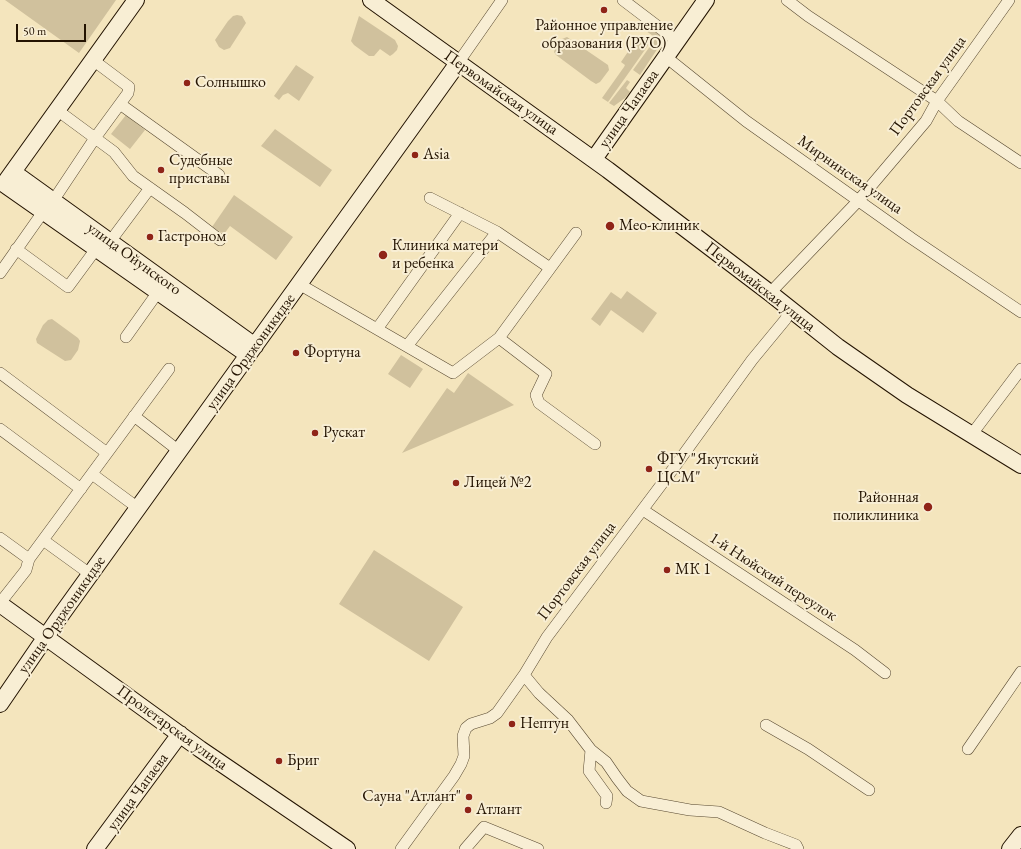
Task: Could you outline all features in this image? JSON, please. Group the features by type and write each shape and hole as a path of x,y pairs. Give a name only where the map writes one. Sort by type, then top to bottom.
{"street":[{"path":"5,182 136,0"},
{"name":"Первомайская улица","path":"371,0 594,159 770,293 838,348 907,395 1021,464"},
{"name":"улица Орджоникидзе","path":"0,704 90,574 502,0"},
{"path":"623,0 677,40"},
{"name":"улица Чапаева","path":"594,159 706,0"},
{"path":"787,0 808,16 937,101 958,120 1021,162"},
{"name":"Портовская улица","path":"770,293 859,200 926,121 937,101 1009,0"},
{"name":"Мирнинская улица","path":"666,57 746,120 911,238 1021,312"},
{"path":"1,270 128,93 129,87 93,60"},
{"path":"120,104 219,175"},
{"path":"57,110 114,152 133,176 220,240"},
{"name":"улица Ойунского","path":"5,182 48,206 158,292 251,350"},
{"path":"16,249 68,287 103,248 150,188"},
{"path":"430,198 497,232 550,268"},
{"path":"378,329 460,213"},
{"path":"407,346 497,232"},
{"path":"299,284 453,373 499,338 576,233"},
{"name":"улица Ойунского","path":"103,248 251,350"},
{"path":"126,337 158,292"},
{"name":"Портовская улица","path":"401,849 454,776 461,764 464,756 463,736 466,728 471,724 490,718 497,713 524,675 547,637 643,510 752,360 785,320 791,310"},
{"path":"499,338 546,374 536,395 539,403 595,444"},
{"path":"0,604 26,570 29,559 169,368"},
{"path":"972,434 1021,369"},
{"path":"0,373 107,453"},
{"path":"134,416 179,451"},
{"path":"0,429 81,489"},
{"path":"92,474 138,508"},
{"name":"1-й Нюйский переулок","path":"643,510 855,650 885,673"},
{"path":"0,538 29,559"},
{"path":"43,540 90,574"},
{"name":"Пролетарская улица","path":"0,604 45,638 180,734 347,849"},
{"path":"968,749 1021,672"},
{"path":"524,675 539,694 568,720 591,750 606,762 616,778 628,790 642,800 690,810 719,812 796,845 798,849"},
{"path":"766,725 808,749 869,790"},
{"name":"улица Чапаева","path":"95,849 180,734"},
{"path":"591,750 589,771 607,796 606,803"},
{"path":"465,849 484,827 538,849"},
{"path":"1010,849 1021,835"}],"shaded area":[{"path":"5,0 116,0 79,53"},
{"path":"233,16 242,16 246,23 230,48 224,50 219,47 215,40 228,21"},
{"path":"359,16 395,40 398,46 397,50 393,54 390,56 380,49 374,56 369,56 354,45 351,41"},
{"path":"650,25 666,36 640,75 633,70 656,38 646,31"},
{"path":"567,37 608,65 609,70 600,82 596,84 591,81 556,55 554,52 556,46 562,39"},
{"path":"638,37 649,44 630,71 624,67 625,65 621,62"},
{"path":"296,65 314,77 299,101 288,93 283,95 279,100 274,96"},
{"path":"624,67 630,71 608,102 602,98"},
{"path":"627,80 630,82 626,88 630,92 625,98 614,106 609,103"},
{"path":"126,115 145,130 130,149 111,134"},
{"path":"275,129 332,170 320,187 261,146"},
{"path":"234,195 293,237 276,260 230,226 224,234 212,227"},
{"path":"627,291 657,313 643,333 611,310 600,326 591,319 611,292 621,299"},
{"path":"52,319 80,341 78,350 71,360 65,361 37,343 36,339 43,325 48,320"},
{"path":"401,355 423,369 410,388 388,374"},
{"path":"468,373 514,405 402,453 447,388 454,393"},
{"path":"374,550 463,607 429,661 339,604"}],"place":[{"name":"Районное управление образования (РУО)","path":"604,10"},
{"name":"Солнышко","path":"187,83"},
{"name":"Asia","path":"415,155"},
{"name":"Судебные приставы","path":"161,170"},
{"name":"Мео-клиник","path":"610,226"},
{"name":"Гастроном","path":"150,237"},
{"name":"Клиника матери и ребенка","path":"383,255"},
{"name":"Фортуна","path":"296,353"},
{"name":"Рускат","path":"315,433"},
{"name":"ФГУ \"Якутский ЦСМ\"","path":"649,469"},
{"name":"Лицей №2","path":"456,483"},
{"name":"Районная поликлиника","path":"928,507"},
{"name":"МК 1","path":"667,570"},
{"name":"Нептун","path":"512,724"},
{"name":"Бриг","path":"279,761"},
{"name":"Сауна \"Атлант\"","path":"469,797"},
{"name":"Атлант","path":"468,810"}]}
